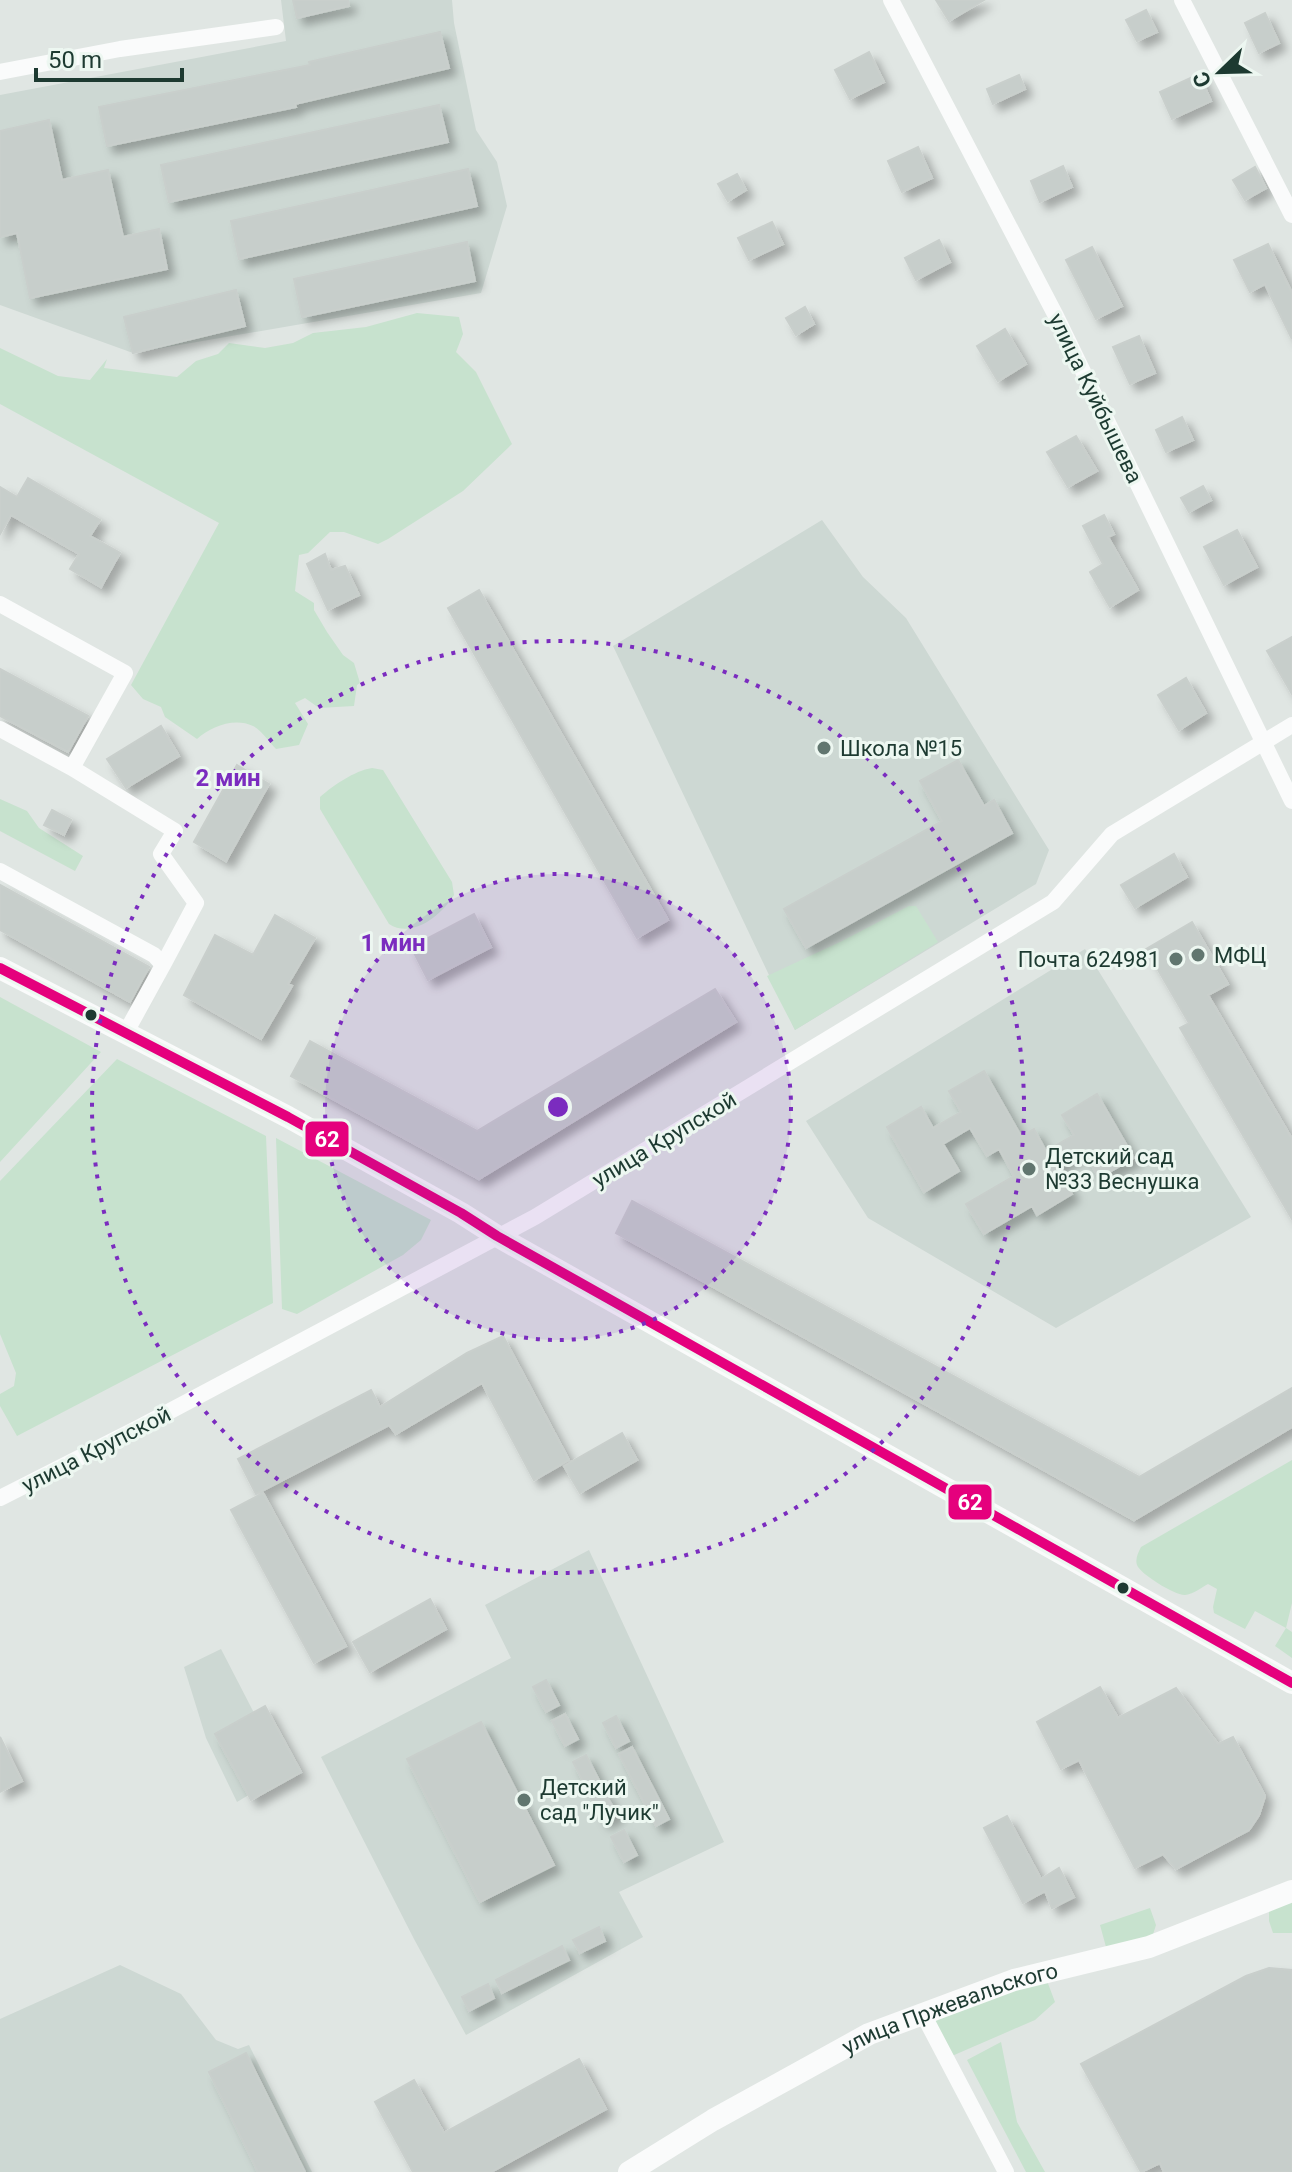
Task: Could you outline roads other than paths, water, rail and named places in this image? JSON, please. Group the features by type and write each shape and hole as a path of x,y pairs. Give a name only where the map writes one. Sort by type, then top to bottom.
{"street":[{"name":"улица Куйбышева","path":"891,0 1063,330 1292,801"},
{"path":"1182,0 1292,215"},
{"path":"0,72 120,49 276,27"},
{"path":"0,604 125,673 72,768"},
{"name":"улица Крупской","path":"0,1498 535,1217 1053,902 1112,834 1292,725"},
{"path":"0,749 4,731 175,831 161,854 196,903 125,1034"},
{"path":"0,871 154,955 163,965"},
{"path":"0,968 288,1117 1292,1683"},
{"name":"улица Пржевальского","path":"629,2172 713,2120 869,2034 1014,1980 1149,1947 1292,1891"},
{"path":"923,2014 1006,2172"}],"place":[{"name":"Школа №15","path":"824,748"},
{"name":"МФЦ","path":"1198,955"},
{"name":"Почта 624981","path":"1176,959"},
{"name":"Детский сад №33 Веснушка","path":"1029,1169"},
{"name":"Детский сад \"Лучик\"","path":"524,1800"}]}
